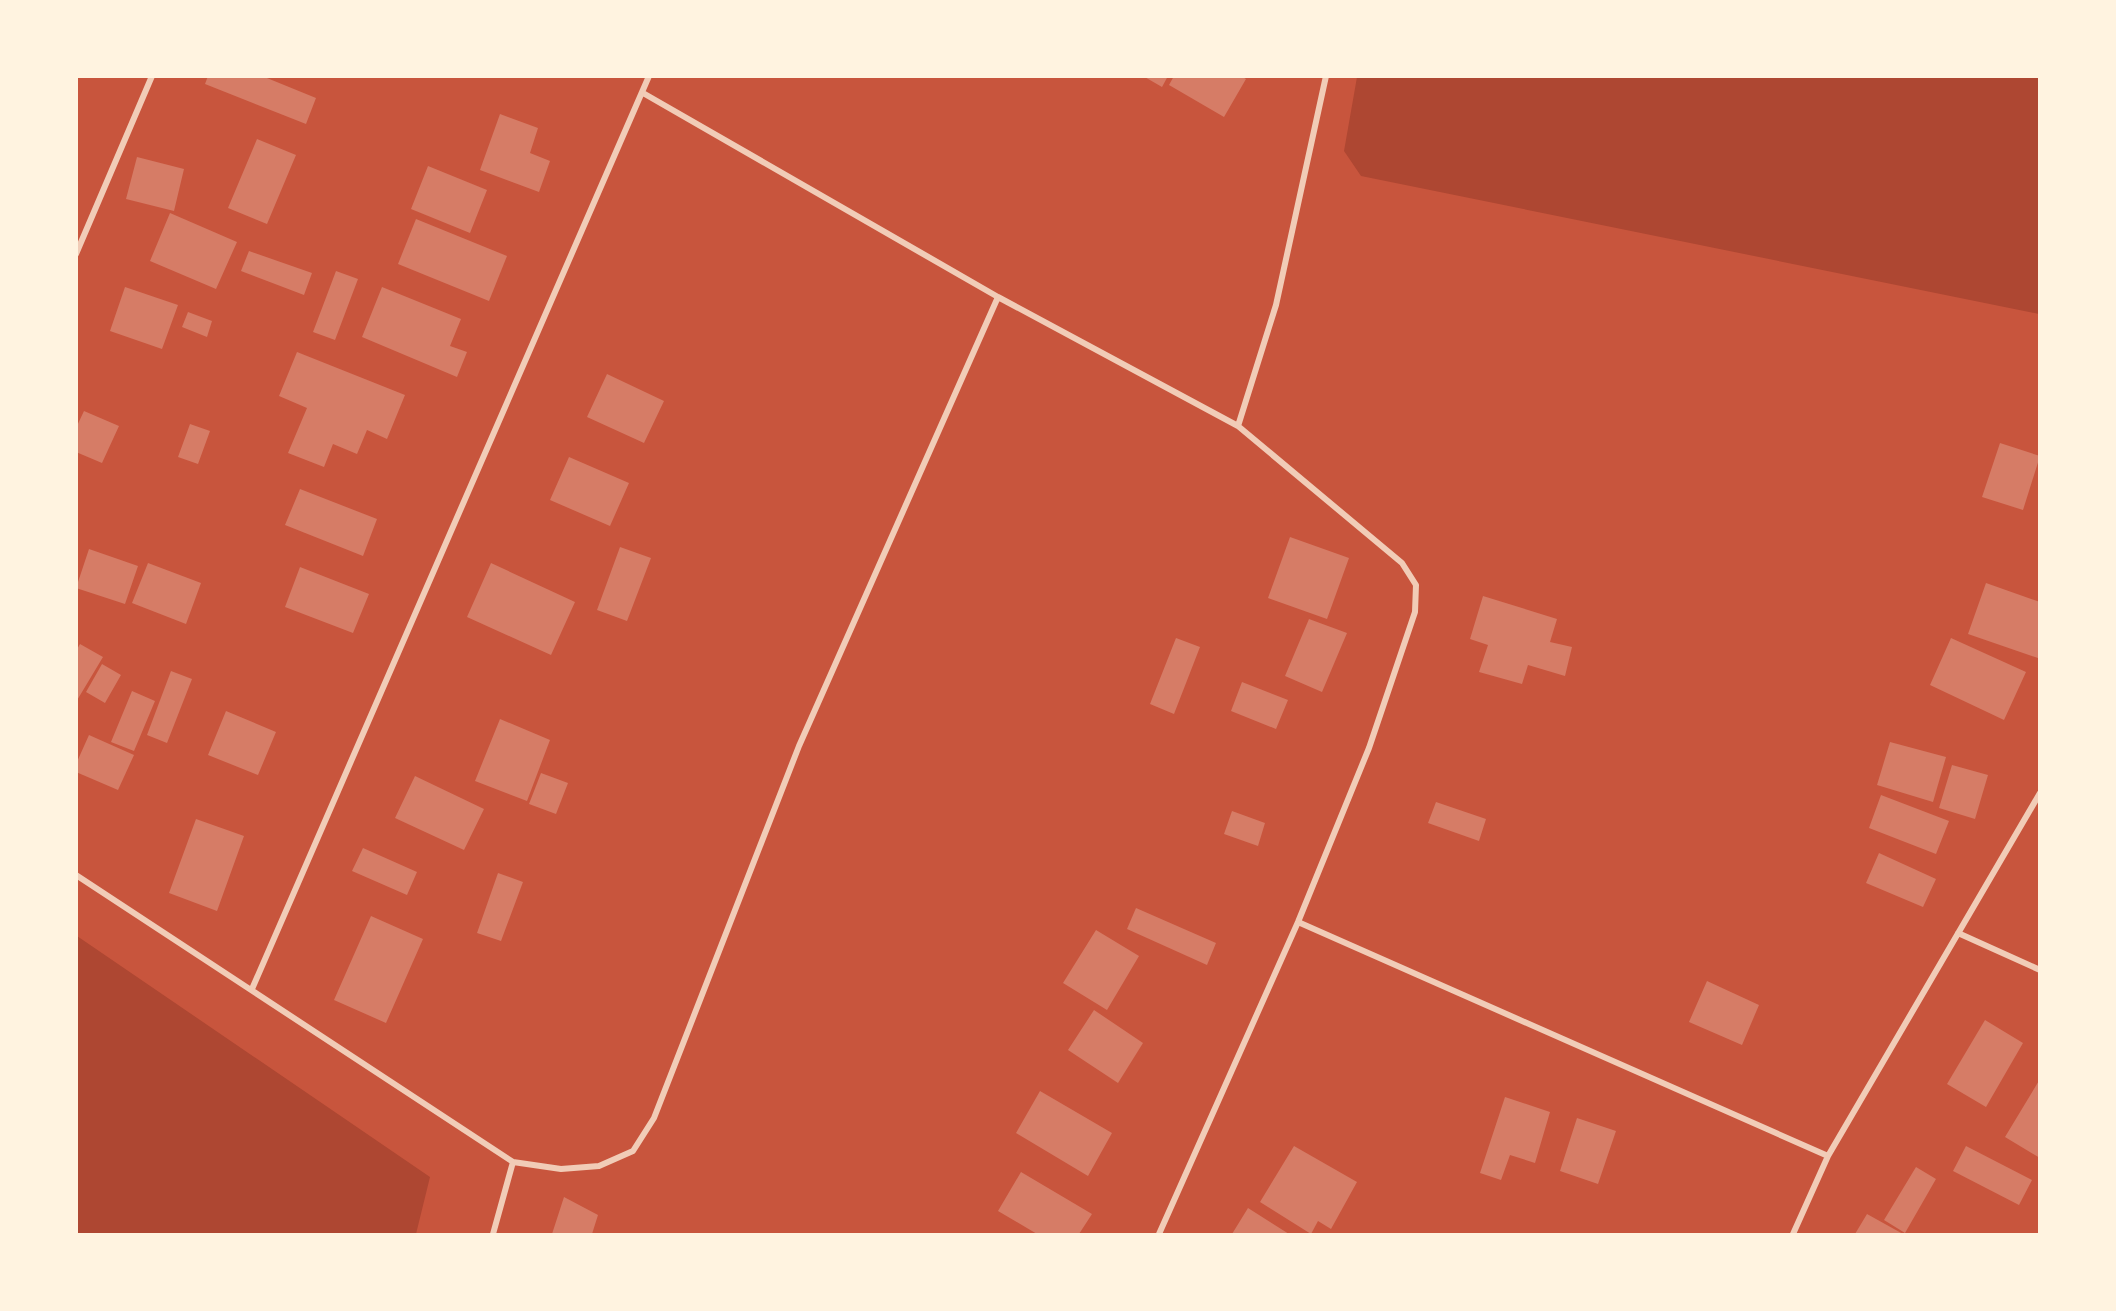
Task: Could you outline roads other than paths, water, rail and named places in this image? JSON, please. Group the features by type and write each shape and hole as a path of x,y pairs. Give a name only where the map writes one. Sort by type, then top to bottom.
{"street":[{"path":"76,254 152,76"},
{"path":"252,989 649,76"},
{"path":"1238,426 1276,305 1326,76"},
{"path":"643,93 998,297 1238,426 1402,563 1416,585 1415,612 1369,748 1298,922 1159,1234"},
{"path":"76,875 513,1162 561,1169 599,1166 633,1151 654,1118 800,746 998,297"},
{"path":"1793,1234 1828,1156 2040,793"},
{"path":"1298,922 1828,1156"},
{"path":"1958,933 2040,970"},
{"path":"494,1234 513,1162"}]}
